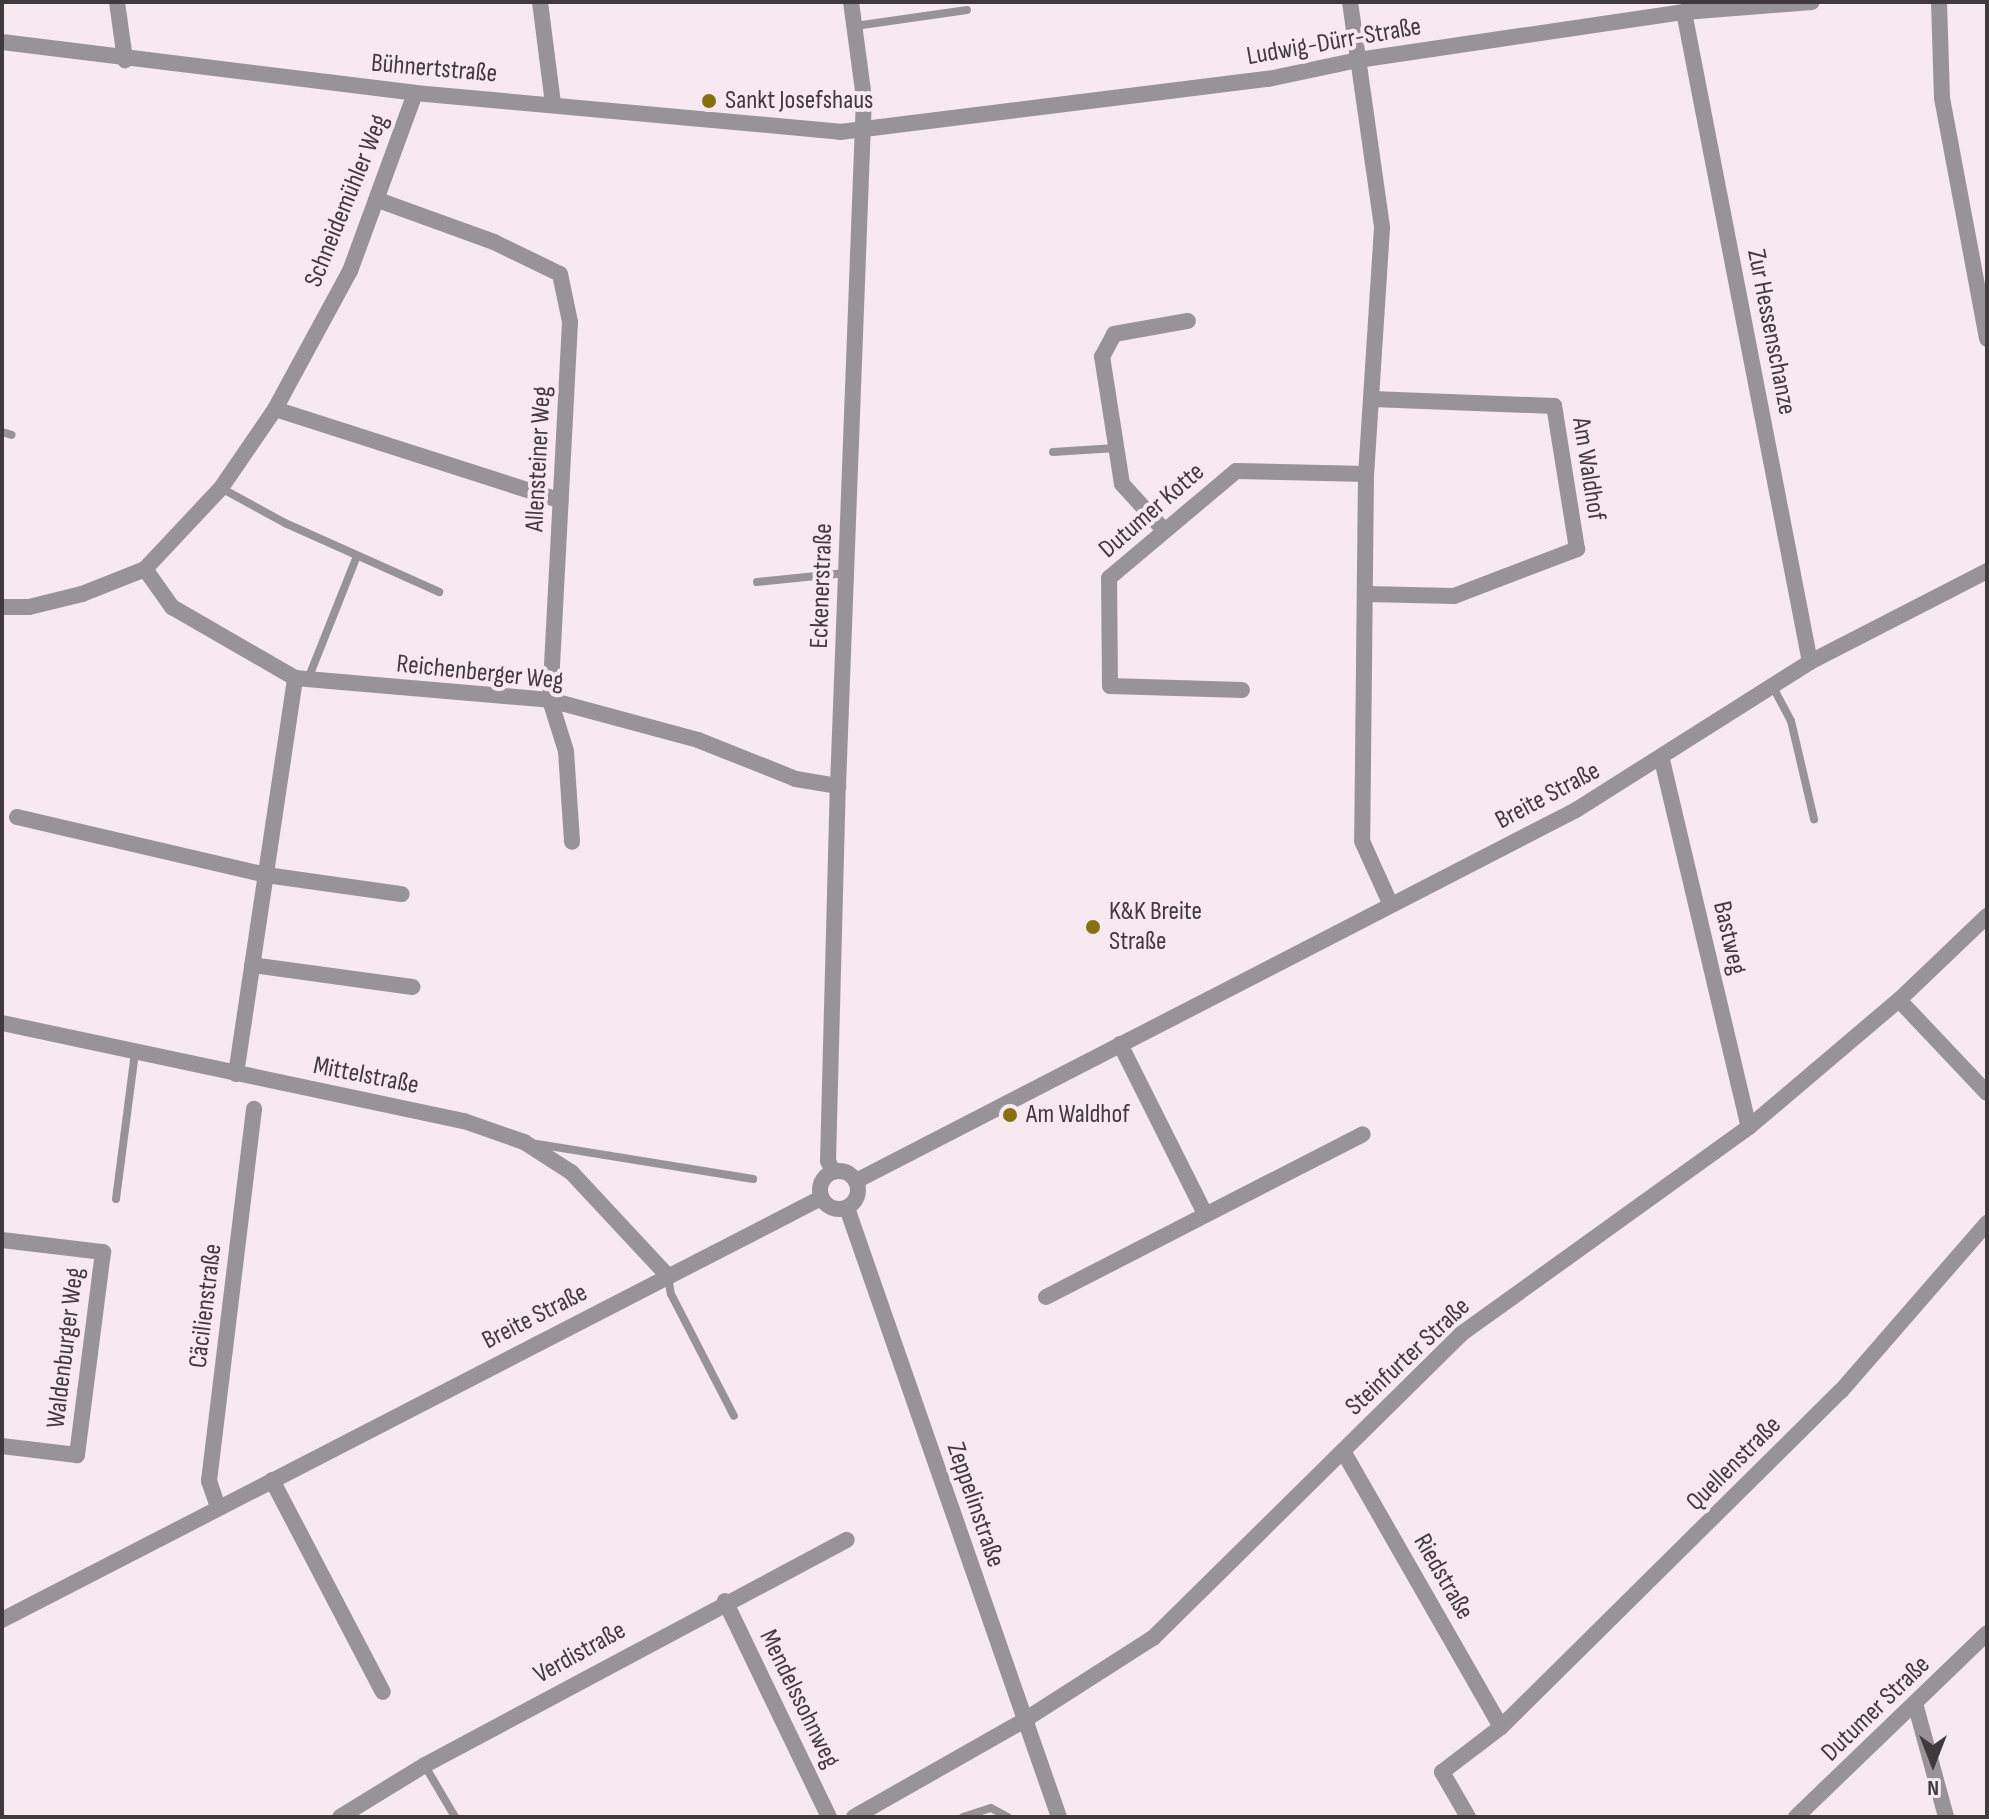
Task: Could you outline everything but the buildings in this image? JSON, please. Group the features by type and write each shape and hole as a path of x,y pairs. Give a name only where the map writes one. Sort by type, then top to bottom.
{"street":[{"path":"117,2 125,60"},
{"path":"540,2 553,104"},
{"name":"Eckenerstraße","path":"833,1172 828,1161 838,786 864,131 851,2"},
{"path":"1350,2 1382,228 1366,474 1362,841 1390,903"},
{"name":"Ludwig-Dürr-Straße","path":"864,131 1268,79 1358,60 1684,12 1762,3 1812,2"},
{"path":"1939,2 1942,98 1987,339"},
{"name":"Zur Hessenschanze","path":"1684,12 1810,662"},
{"name":"Bühnertstraße","path":"2,42 125,60 415,93 864,131"},
{"name":"Schneidemühler Weg","path":"2,607 29,607 82,594 145,569 221,488 275,409 350,271 415,93"},
{"name":"Allensteiner Weg","path":"378,200 494,242 560,274 570,322 550,700 566,751 572,842"},
{"path":"1163,529 1122,484 1102,357 1114,334 1188,321"},
{"name":"Am Waldhof","path":"1366,594 1454,596 1577,549 1554,406 1372,399"},
{"path":"275,409 561,501"},
{"name":"Dutumer Kotte","path":"1242,690 1110,686 1109,578 1163,529 1236,471 1366,474"},
{"name":"Reichenberger Weg","path":"145,569 172,607 301,679 550,700 698,740 796,779 838,786"},
{"name":"Breite Straße","path":"856,1181 1390,903 1576,810 1662,760 1810,662 1987,571"},
{"path":"236,1074 266,875 301,679"},
{"name":"Bastweg","path":"1662,760 1749,1127"},
{"path":"17,817 266,875 402,894"},
{"name":"Steinfurter Straße","path":"854,1817 1023,1721 1153,1638 1461,1334 1749,1127 1899,1000 1987,916"},
{"path":"252,965 413,987"},
{"path":"1899,1000 1987,1093"},
{"name":"Mittelstraße","path":"2,1023 464,1121 524,1142 571,1172 668,1276"},
{"path":"1120,1044 1204,1212"},
{"name":"Cäcilienstraße","path":"218,1507 209,1481 254,1109"},
{"path":"1046,1297 1204,1212 1363,1134"},
{"path":"833,1172 846,1172 856,1181 858,1197 847,1208 832,1209 821,1198 821,1183 833,1172"},
{"name":"Breite Straße","path":"2,1620 821,1198"},
{"name":"Zeppelinstraße","path":"847,1208 1023,1721 1059,1817"},
{"name":"Quellenstraße","path":"1468,1817 1442,1772 1501,1727 1841,1391 1987,1223"},
{"name":"Waldenburger Weg","path":"2,1240 103,1252 77,1455 2,1446"},
{"name":"Riedstraße","path":"1343,1451 1501,1727"},
{"path":"272,1480 383,1692"},
{"name":"Verdistraße","path":"340,1817 425,1765 725,1601 847,1540"},
{"name":"Mendelssohnweg","path":"725,1601 829,1817"},
{"name":"Dutumer Straße","path":"1796,1817 1916,1707 1987,1633"},
{"path":"1916,1707 1946,1817"}],"lane":[{"path":"855,26 967,10"},
{"path":"2,432 12,435"},
{"path":"1053,452 1116,448"},
{"path":"221,488 357,556 439,592"},
{"path":"301,679 357,556"},
{"path":"757,582 847,573"},
{"path":"1773,687 1791,721 1814,819"},
{"path":"116,1199 135,1052"},
{"path":"524,1142 753,1179"},
{"path":"668,1276 671,1294 734,1416"},
{"path":"425,1765 455,1817"},
{"path":"963,1817 991,1808 1008,1817"}],"place":[{"name":"Sankt Josefshaus","path":"709,101"},
{"name":"K&K Breite Straße","path":"1093,927"},
{"name":"Am Waldhof","path":"1010,1115"}]}
